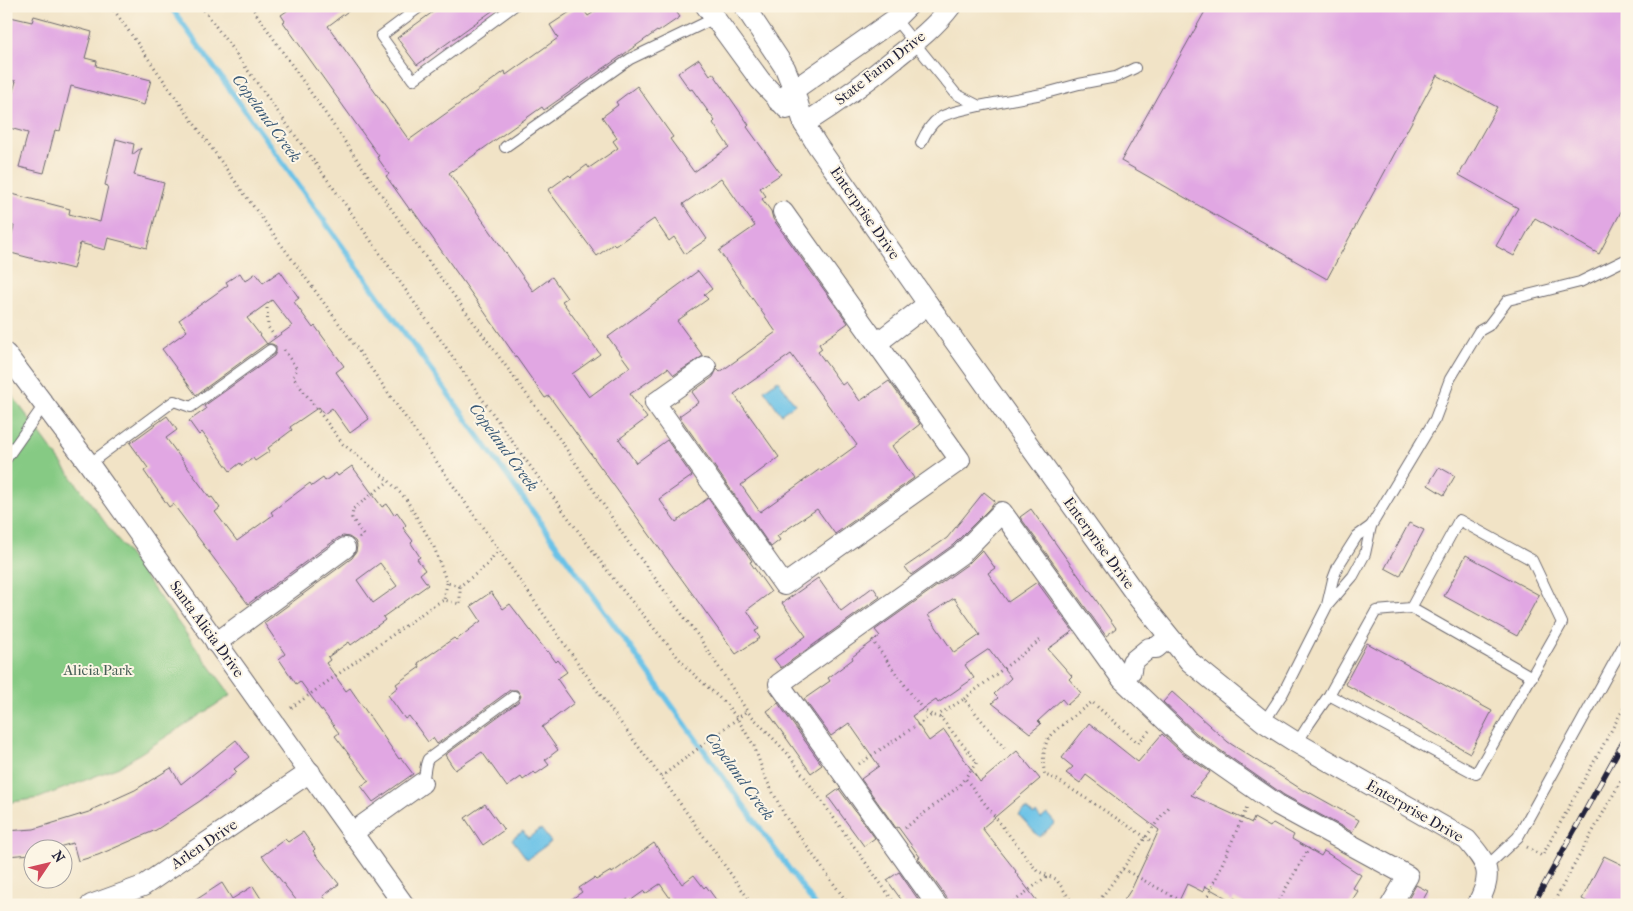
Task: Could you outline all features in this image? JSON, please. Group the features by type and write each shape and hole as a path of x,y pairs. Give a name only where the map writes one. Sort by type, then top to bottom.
{"street":[{"name":"Enterprise Drive","path":"744,6 785,68 804,124 817,145 1139,599 1162,642 1190,662 1264,722 1466,840 1478,852 1486,867"},
{"name":"State Farm Drive","path":"804,124 865,82 914,43 941,20 951,6"},
{"name":"Enterprise Drive","path":"710,12 760,80 778,101 804,124"},
{"name":"State Farm Drive","path":"778,101 901,12"},
{"path":"706,368 655,403 784,585 960,460 783,212"},
{"path":"876,343 928,304"},
{"name":"Santa Alicia Drive","path":"6,354 89,464 404,905"},
{"path":"937,905 779,684 961,554 1002,512 1127,675 1162,717 1189,743 1278,805 1408,876 1392,905"},
{"path":"216,643 346,548"},
{"path":"1127,675 1140,671 1156,655 1162,642"},
{"name":"Arlen Drive","path":"91,905 143,886 310,772"},
{"path":"352,833 422,783"},
{"path":"1476,905 1485,888 1486,867"}],"lane":[{"path":"421,6 381,36 413,80 514,6"},
{"path":"505,147 630,59 710,12"},
{"path":"901,12 914,43 956,94 979,106"},
{"path":"921,143 926,130 934,121 946,113 1116,77 1135,68"},
{"path":"1264,722 1283,692 1327,606 1353,576 1364,554 1371,526 1434,419 1450,379 1479,332 1488,326 1508,300 1580,282 1627,259"},
{"path":"89,464 174,401 191,407 270,350"},
{"path":"6,459 44,405"},
{"path":"1329,695 1476,774 1562,623 1532,560 1459,520 1410,608"},
{"path":"1327,606 1338,566 1356,536 1371,526"},
{"path":"1297,743 1329,695 1376,611 1410,608 1532,676"},
{"path":"1486,867 1518,837 1627,639"},
{"path":"422,783 425,777 428,758 514,696"}],"path":[{"path":"111,6 237,184 357,348 606,704 753,905"},
{"path":"201,6 615,581 686,667 726,704 737,718 754,746 765,777 784,816 849,905"},
{"path":"251,6 410,236 561,440 628,542 700,637 747,711 788,754 896,905"},
{"path":"267,308 268,327 278,342"},
{"path":"283,349 297,369 293,377 343,444 389,481 406,499 434,547 447,583 444,600"},
{"path":"346,548 362,534 352,518 353,509 389,481"},
{"path":"460,586 486,566 498,550"},
{"path":"447,583 460,586"},
{"path":"291,708 434,605 444,600 460,604 460,586"},
{"path":"861,625 923,710 941,718 977,762 958,787 890,839"},
{"path":"941,718 940,714 1043,638"},
{"path":"964,698 1006,750"},
{"path":"1153,842 1056,779 1045,775 1044,753 1050,736 1092,702 1138,743 1162,717"},
{"path":"1527,847 1542,856 1627,702"},
{"path":"661,777 747,711"},
{"path":"843,774 932,715"},
{"path":"1552,905 1627,770"},
{"path":"965,778 1037,871 1056,879 1074,905"},
{"path":"1204,905 1255,788"},
{"path":"1096,905 1168,807"},
{"path":"1276,905 1321,828"},
{"path":"1123,869 1189,905"},
{"path":"1010,905 1048,876"}],"green space":[{"name":"Alicia Park","path":"6,387 231,695 119,767 39,798 6,803"}],"water":[{"path":"778,380 795,404 781,414 764,390"},
{"path":"1026,809 1034,815 1036,813 1041,819 1047,814 1055,823 1039,837 1019,815"},
{"path":"541,829 551,842 527,859 512,839 523,831 528,838"}],"building":[{"path":"294,6 355,6 328,26 409,140 505,71 506,75 558,38 550,25 579,6 588,16 603,6 672,6 680,17 544,110 542,107 449,173 533,291 552,277 567,298 562,301 600,354 572,374 589,397 630,367 608,337 698,271 712,289 704,295 708,299 677,321 703,356 674,375 668,368 630,394 647,418 619,439 636,463 667,440 692,476 659,499 676,522 708,498 771,592 747,610 759,629 755,631 760,638 736,654 549,396 545,398 412,209 410,210 386,176 389,174 377,157 379,156 283,22 285,21 281,15"},
{"path":"441,6 499,6 417,65 397,38"},
{"path":"1208,6 1627,6 1627,200 1599,254 1535,218 1514,256 1496,246 1518,208 1459,175 1497,107 1437,75 1327,279 1121,161"},
{"path":"6,16 32,22 34,16 92,32 85,58 97,61 96,66 151,80 144,105 71,86 60,131 55,130 44,173 19,167 28,133 6,127 6,115 16,81 6,80"},
{"path":"699,59 710,75 713,73 749,125 747,127 781,174 760,188 766,196 762,199 771,211 773,219 848,323 819,344 822,349 818,352 842,385 846,382 860,401 889,381 920,424 892,446 914,478 835,534 817,509 777,536 780,540 771,547 679,416 699,402 692,392 713,377 717,369 720,372 776,332 719,251 755,226 721,178 683,204 707,239 685,254 674,237 669,241 654,219 597,256 548,190 587,165 589,168 618,148 613,141 617,138 602,117 618,105 616,102 637,86 673,137 670,139 694,172 729,147 713,123 715,121 678,73","holes":["791,354 857,445 760,512 741,485 779,457 734,394"]},
{"path":"116,139 134,144 132,155 141,148 134,175 164,183 147,248 108,238 105,250 80,243 73,269 7,252 14,226 6,224 12,194 70,209 69,214 100,222 108,186 105,185"},
{"path":"280,271 299,298 294,302 313,328 315,326 344,366 336,372 369,419 350,433 332,408 324,414 319,407 290,427 292,430 268,448 270,451 255,461 253,458 242,466 240,463 230,471 202,432 199,435 189,421 206,409 204,406 274,356 276,346 266,344 196,395 162,349 187,331 179,320 228,285 226,282 240,273 245,281 256,273 263,283","holes":["272,300 292,326 267,344 247,318"]},
{"path":"167,416 177,430 166,438 210,498 212,497 220,508 215,512 237,541 273,515 271,512 310,483 312,486 323,478 325,481 336,473 338,476 352,466 382,507 387,504 394,515 397,512 406,525 403,528 413,541 411,543 420,557 417,559 425,570 420,574 428,585 383,617 385,620 351,645 349,642 328,657 330,660 326,663 346,691 350,688 399,759 401,758 413,774 373,802 361,786 369,781 335,736 339,733 300,681 296,684 279,659 285,654 264,623 352,558 356,552 357,546 355,541 349,537 343,536 338,538 248,604 173,504 169,507 144,471 148,468 130,443","holes":["380,563 397,586 373,603 357,580"]},
{"path":"1439,467 1455,476 1444,495 1428,485"},
{"path":"984,492 995,501 989,509 953,545 911,575 905,567 947,538"},
{"path":"1031,509 1116,628 1106,636 1020,517"},
{"path":"1409,523 1424,530 1400,576 1385,568"},
{"path":"982,550 995,568 988,573 1008,602 1037,582 1073,631 1048,649 1072,676 1069,679 1081,693 1067,705 1062,699 1038,721 1041,724 1030,733 992,703 998,698 994,694 1011,678 989,649 965,665 974,678 938,703 936,700 912,716 929,741 944,730 980,782 1017,751 1040,779 982,828 1040,905 949,905 947,898 918,858 920,857 898,827 896,828 861,779 879,766 849,723 831,736 804,699 830,681 828,678 880,636 875,630 968,564","holes":["954,598 980,635 954,653 928,615"]},
{"path":"1466,555 1539,595 1517,636 1444,596"},
{"path":"818,578 841,611 873,587 880,597 781,668 774,659 806,636 782,603"},
{"path":"491,592 503,609 510,604 547,652 556,662 558,660 567,672 557,679 574,703 542,727 558,750 545,760 549,765 523,780 521,777 507,787 482,752 455,770 445,755 518,702 521,696 517,690 510,690 437,744 433,738 428,742 409,716 405,719 388,695 398,687 396,684 420,667 418,663 454,638 456,640 481,621 471,606"},
{"path":"1367,643 1492,711 1470,753 1345,684"},
{"path":"1172,692 1228,742 1304,791 1359,820 1352,832 1284,795 1197,734 1163,702"},
{"path":"778,703 822,765 811,773 767,711"},
{"path":"1089,723 1138,762 1162,734 1182,753 1210,772 1191,795 1252,823 1254,818 1270,827 1273,823 1294,835 1292,839 1321,856 1324,851 1361,875 1353,888 1358,891 1349,905 1247,905 1234,898 1232,901 1205,886 1203,892 1187,884 1177,905 1121,905 1132,888 1159,830 1086,775 1080,783 1066,773 1073,767 1062,758"},
{"path":"236,740 249,757 234,769 237,772 200,801 156,830 98,855 78,861 72,838 22,838 22,855 6,856 6,831 34,829 92,811 135,790 171,768 181,784"},
{"path":"839,789 875,838 864,846 828,797"},
{"path":"485,804 504,830 483,845 465,818"},
{"path":"303,832 315,849 313,851 339,884 323,896 330,905 300,905 262,856 285,839 288,842"},
{"path":"654,843 682,884 694,875 704,888 706,886 720,905 675,905 660,884 645,894 644,891 630,901 628,899 619,905 563,905 582,892 579,888 594,878 596,880 611,871 612,873"},
{"path":"1604,856 1627,867 1627,905 1593,905 1582,899"},
{"path":"899,872 922,905 905,905 887,880"},
{"path":"222,883 232,899 253,886 265,905 188,905"},
{"path":"1416,885 1428,891 1420,905 1405,905"}],"waterway":[{"name":"Copeland Creek","path":"170,6 815,905"}],"railway":[{"path":"1533,905 1627,735"}]}
